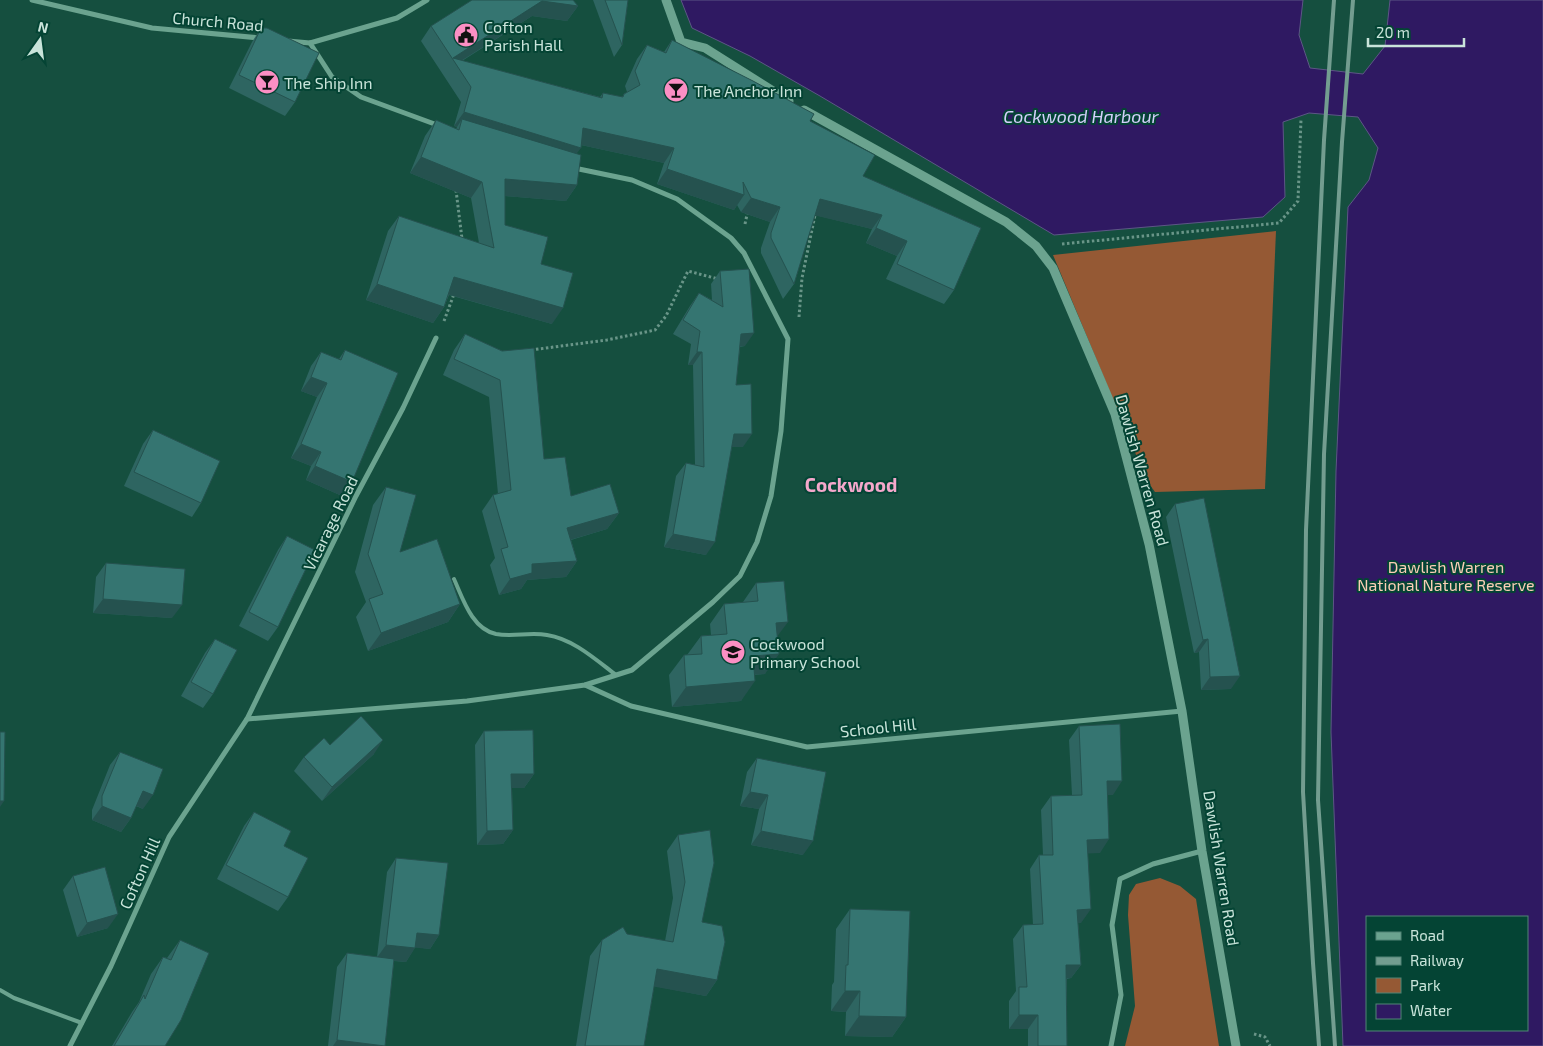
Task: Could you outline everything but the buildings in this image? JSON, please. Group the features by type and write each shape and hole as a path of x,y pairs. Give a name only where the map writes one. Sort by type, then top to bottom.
{"street":[{"name":"Church Road","path":"32,0 152,28 271,39"},
{"name":"Church Road","path":"281,40 310,43 396,18 427,0"},
{"name":"Dawlish Warren Road","path":"666,0 681,42 705,48 820,120 1006,222 1036,246 1053,268 1115,414 1149,544 1182,710 1202,851 1236,1046"},
{"path":"310,43 332,77 361,97 442,127"},
{"path":"247,719 467,701 585,685 632,670 713,602 740,576 757,542 771,496 781,431 788,339 744,253 731,238 677,199 632,180 566,166"},
{"name":"Vicarage Road","path":"247,719 356,496 403,408 436,338"},
{"name":"School Hill","path":"585,685 631,706 807,747 1182,710"},
{"name":"Cofton Hill","path":"70,1046 111,966 169,837 247,719"},
{"path":"1111,1046 1120,995 1112,925 1120,879 1153,864 1202,851"}],"lane":[{"path":"454,579 473,618 482,628 496,634 546,635 564,640 584,650 616,675"},
{"path":"0,990 14,998 82,1022"}],"path":[{"path":"1036,246 1279,223 1298,202 1301,119"},
{"path":"456,189 463,245"},
{"path":"744,225 749,207"},
{"path":"800,316 802,278 815,215"},
{"path":"528,350 607,340 655,330 666,316 688,271 721,279"},
{"path":"436,338 455,289"}],"green space":[{"path":"1276,231 1265,489 1155,492 1147,481 1053,255"},
{"path":"1160,878 1180,886 1196,899 1219,1046 1125,1046 1135,1006 1128,915 1129,895 1136,884"}],"water":[{"name":"Cockwood Harbour","path":"681,0 1303,0 1299,35 1310,68 1363,74 1385,46 1390,0 1543,0 1543,1046 1343,1046 1331,732 1336,471 1348,207 1369,180 1378,148 1358,117 1309,113 1283,122 1285,197 1263,217 1054,235 750,56 692,28"}],"railway":[{"path":"1319,1046 1303,792 1306,530 1324,140 1334,0"},
{"path":"1335,1046 1318,800 1324,454 1342,142 1353,0"}],"place":[{"name":"Cofton Parish Hall","path":"466,35"},
{"name":"The Ship Inn","path":"267,82"},
{"name":"The Anchor Inn","path":"676,90"},
{"name":"Cockwood Primary School","path":"733,652"}],"district":[{"name":"Cockwood","path":"851,484"}],"park label":[{"name":"Dawlish Warren National Nature Reserve","path":"1446,575"}]}
